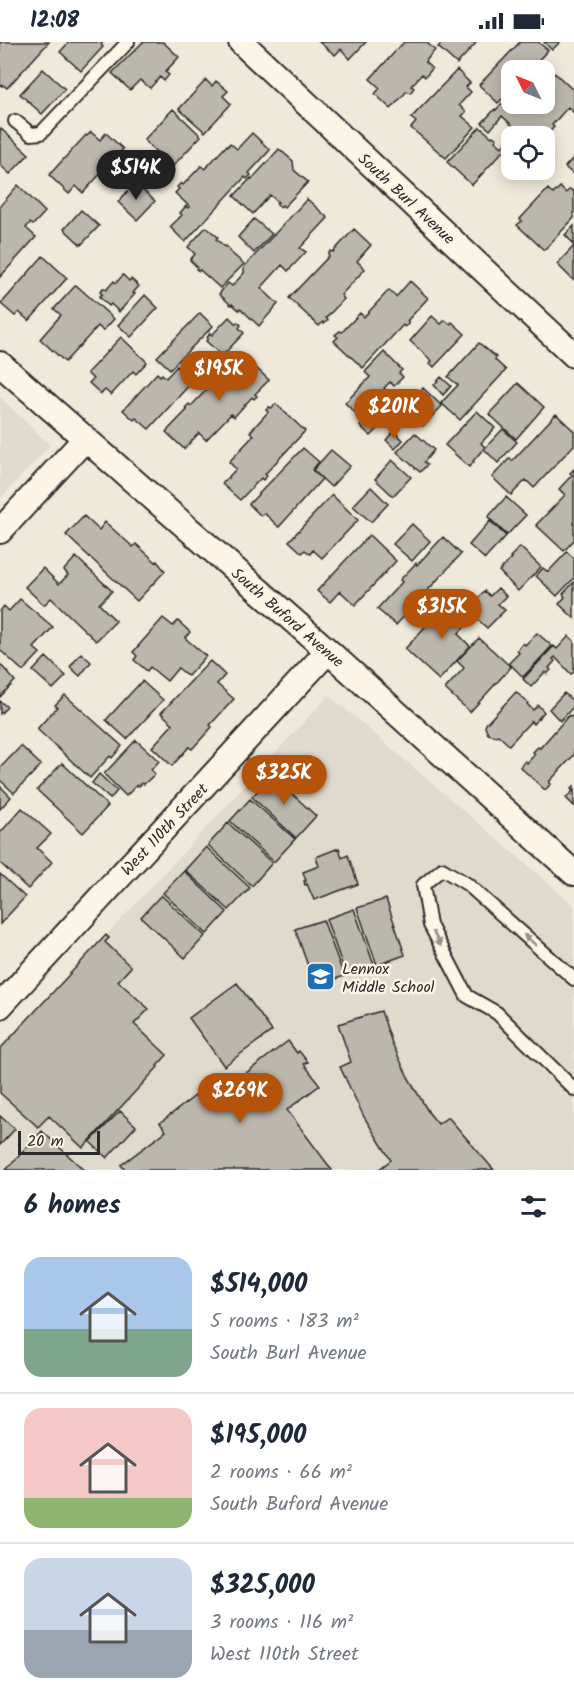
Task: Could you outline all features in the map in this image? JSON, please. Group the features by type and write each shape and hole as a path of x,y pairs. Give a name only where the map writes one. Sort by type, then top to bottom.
{"street":[{"name":"South Burl Avenue","path":"241,42 574,355"},
{"name":"South Buford Avenue","path":"0,364 328,651 574,873"},
{"path":"0,531 85,439"},
{"name":"West 110th Street","path":"0,1006 328,651"}],"lane":[{"path":"15,121 31,134 41,133 128,42"},
{"path":"574,979 467,884 442,869 423,885 430,926 467,996 497,1013 574,1089"}],"shaded area":[{"path":"0,397 50,445 0,499"},
{"name":"Lennox Middle School","path":"329,695 574,905 574,1170 0,1170 0,1050"}],"building":[{"path":"0,42 49,42 7,88 0,85"},
{"path":"69,42 103,42 101,44 103,47 81,71 60,52"},
{"path":"143,42 163,42 179,57 165,72 169,75 164,81 160,77 150,88 140,80 130,90 112,73"},
{"path":"319,42 366,42 350,59 341,49 335,55"},
{"path":"404,42 426,42 435,50 425,62 432,69 425,77 422,74 411,86 414,88 410,93 407,91 391,109 375,94 380,88 370,79"},
{"path":"443,42 476,43 457,64 438,47"},
{"path":"520,42 538,42 548,50 538,60 503,60"},
{"path":"544,42 560,42 552,50"},
{"path":"501,62 501,100 498,103 479,85"},
{"path":"43,69 65,89 42,114 20,94"},
{"path":"457,70 470,83 466,87 471,92 459,105 466,112 462,116 475,127 446,158 411,128 416,122 411,118"},
{"path":"555,73 574,91 574,113 568,107 553,126 513,126 502,116 490,130 482,123 501,104 501,114 555,114"},
{"path":"206,80 212,86 216,81 228,91 223,96 231,104 205,132 179,109"},
{"path":"173,109 201,136 172,167 144,140"},
{"path":"480,127 497,139 495,141 501,146 501,153 472,185 447,162"},
{"path":"0,128 29,154 10,174 0,165"},
{"path":"91,132 100,140 106,133 123,149 83,193 76,186 69,194 49,175"},
{"path":"252,133 270,150 249,173 251,175 247,179 245,177 185,242 170,227 182,215 180,213 186,206 190,207 175,193 179,189 177,187 181,183 183,185 201,166 205,169 227,145 230,143 237,149"},
{"path":"279,149 293,161 294,170 308,182 284,207 282,205 280,207 270,195 253,214 234,196"},
{"path":"574,157 574,175 565,167"},
{"path":"135,183 155,201 137,220 118,202"},
{"path":"18,185 45,212 33,225 30,223 26,228 36,237 0,277 0,206"},
{"path":"560,187 566,193 570,189 574,192 574,218 544,250 517,225 548,189 553,194"},
{"path":"307,199 328,218 300,248 306,252 288,271 282,265 261,288 278,304 259,326 240,308 239,310 231,305 219,294 228,283 232,286 244,273 244,267"},
{"path":"81,210 99,226 81,245 64,229"},
{"path":"254,219 272,234 254,253 238,237"},
{"path":"574,226 574,246 565,235"},
{"path":"206,227 244,264 220,288 196,269 197,267 190,260 195,254 188,247"},
{"path":"354,229 371,245 357,261 365,269 341,295 344,299 326,318 328,320 319,326 289,298"},
{"path":"574,246 574,279 573,280 557,264"},
{"path":"43,256 67,278 29,321 19,312 15,316 1,304"},
{"path":"123,275 139,286 119,312 99,297 103,288 106,290"},
{"path":"410,281 428,298 407,321 409,323 405,327 403,325 363,368 334,341 338,337 335,335 342,332 360,313 364,317 389,290 396,297"},
{"path":"76,285 114,319 103,331 98,326 65,362 40,339 61,315 54,309"},
{"path":"145,295 158,308 131,337 118,325"},
{"path":"200,313 213,326 170,369 157,357"},
{"path":"432,316 441,324 445,320 450,324 452,322 465,334 434,367 430,363 432,361 410,341"},
{"path":"229,317 236,324 237,322 241,325 239,328 244,333 222,356 206,341 210,333 212,335"},
{"path":"121,337 147,362 136,374 133,371 111,395 105,390 101,394 89,383 93,379 87,373"},
{"path":"479,343 496,357 495,360 506,370 460,420 441,403 458,385 448,377"},
{"path":"384,352 402,370 399,373 403,377 394,386 390,382 384,388 390,394 386,398 397,409 371,436 360,426 365,422 345,403 370,377 365,372"},
{"path":"241,354 269,380 255,394 257,396 254,399 252,397 234,417 231,414 206,440 199,433 184,449 166,432 187,410 185,408 189,404 191,406"},
{"path":"177,366 193,381 149,429 123,410 157,373 166,378"},
{"path":"441,377 451,386 443,395 434,385"},
{"path":"518,383 544,407 516,439 489,414"},
{"path":"423,388 442,406 423,426 415,418 411,422 403,413 406,410 404,408"},
{"path":"276,404 305,431 265,474 267,476 263,480 261,478 240,500 222,484 236,469 229,462 254,435 250,432 268,412 266,410"},
{"path":"477,411 495,428 481,443 485,447 469,467 445,445"},
{"path":"556,414 574,431 574,445 534,488 526,480 511,495 492,477 510,458 512,461"},
{"path":"503,429 517,442 498,463 484,449"},
{"path":"394,431 403,440 395,449 386,440"},
{"path":"415,433 434,450 424,462 427,465 420,472 397,452"},
{"path":"303,448 319,462 312,470 322,479 279,527 264,513 261,516 249,504"},
{"path":"331,450 350,466 331,487 313,470"},
{"path":"392,460 411,477 393,496 375,479"},
{"path":"574,469 574,540 564,551 536,525 565,495 559,489 572,475 570,473"},
{"path":"371,487 388,504 371,522 353,506"},
{"path":"332,495 358,520 322,558 313,550 310,554 305,550 302,553 289,541"},
{"path":"506,497 526,515 507,535 488,517"},
{"path":"84,516 99,530 105,522 133,547 136,544 157,561 165,571 137,601 66,535"},
{"path":"490,521 506,536 485,559 469,545"},
{"path":"412,524 430,541 412,561 393,544"},
{"path":"369,535 396,561 355,605 340,591 330,602 317,591"},
{"path":"443,537 461,554 396,625 377,609 402,582 400,580"},
{"path":"520,547 541,567 518,591 499,571"},
{"path":"567,552 574,558 574,578 557,596 536,576 543,568 548,572"},
{"path":"76,557 112,591 99,604 116,621 96,641 51,598 44,605 25,587 43,568 59,584 68,575 64,570"},
{"path":"574,582 574,618 559,604 565,597 563,594"},
{"path":"498,588 506,596 498,604 505,610 487,628 467,610 485,591 490,596"},
{"path":"451,598 473,618 458,634 470,646 439,680 405,649"},
{"path":"20,599 53,627 34,648 40,653 23,671 0,650 0,611 4,606 9,611"},
{"path":"163,618 173,626 178,621 190,632 185,638 206,656 188,676 178,668 167,681 150,667 147,671 134,660 137,656 133,652"},
{"path":"537,633 552,646 523,677 509,663 519,653 517,650 523,643 525,645"},
{"path":"569,636 574,641 574,672 571,674 555,657 553,659 555,661 549,668 551,670 547,674 545,672 531,687 523,679 554,646 557,649"},
{"path":"479,638 511,667 470,712 445,689 464,668 457,661"},
{"path":"81,653 91,662 80,676 70,667"},
{"path":"46,657 66,676 53,689 33,671"},
{"path":"210,661 225,675 217,684 234,699 192,749 189,747 172,766 152,747 173,724 161,713"},
{"path":"0,664 15,681 0,697"},
{"path":"142,681 163,700 127,739 106,720"},
{"path":"516,692 533,710 538,705 544,712 533,724 531,721 509,745 498,735 488,734 485,727"},
{"path":"564,693 574,702 574,706 560,721 549,709"},
{"path":"65,695 122,746 90,778 37,729"},
{"path":"0,701 7,707 0,714"},
{"path":"574,713 574,755 549,782 551,784 545,790 520,767 525,761 527,763 535,754 533,752 538,747 540,748 569,715 571,717"},
{"path":"136,740 159,761 151,770 155,774 144,784 137,785 126,796 104,774"},
{"path":"21,746 41,765 14,793 0,780 0,768"},
{"path":"62,763 108,806 83,833 37,790"},
{"path":"99,774 117,791 110,799 92,783"},
{"path":"272,775 316,816 296,838 252,797"},
{"path":"0,786 11,797 0,809"},
{"path":"574,786 574,806 566,798 573,791 571,789"},
{"path":"250,799 295,839 274,862 230,821"},
{"path":"22,808 51,834 37,848 52,862 28,889 0,863 0,833"},
{"path":"228,823 272,863 252,886 208,845"},
{"path":"206,847 250,888 229,910 185,870"},
{"path":"339,848 342,858 348,855 358,884 314,900 307,884 305,885 303,872 319,866 316,857"},
{"path":"184,871 227,912 207,934 163,893"},
{"path":"0,874 25,897 0,924"},
{"path":"161,895 205,936 185,958 141,917"},
{"path":"386,899 405,955 377,965 357,908"},
{"path":"354,909 374,965 346,975 326,919"},
{"path":"323,920 344,976 315,986 295,929"},
{"path":"106,935 109,938 105,942 131,967 118,981 149,1009 134,1024 167,1055 83,1148 49,1116 38,1127 0,1093 0,1049"},
{"path":"237,983 272,1031 224,1066 189,1018"},
{"path":"381,1011 392,1043 408,1077 429,1113 438,1124 448,1117 494,1170 378,1170 391,1160 364,1117 340,1067 351,1062 338,1024"},
{"path":"288,1041 308,1062 304,1064 320,1085 287,1110 332,1170 125,1170 121,1165 166,1131 160,1123 204,1089 210,1095 214,1091 217,1095"},
{"path":"120,1111 136,1126 107,1158 90,1142"},
{"path":"0,1116 15,1129 0,1145"},
{"path":"42,1131 84,1170 6,1170"}],"place":[{"name":"Lennox Middle School","path":"321,977"}]}
